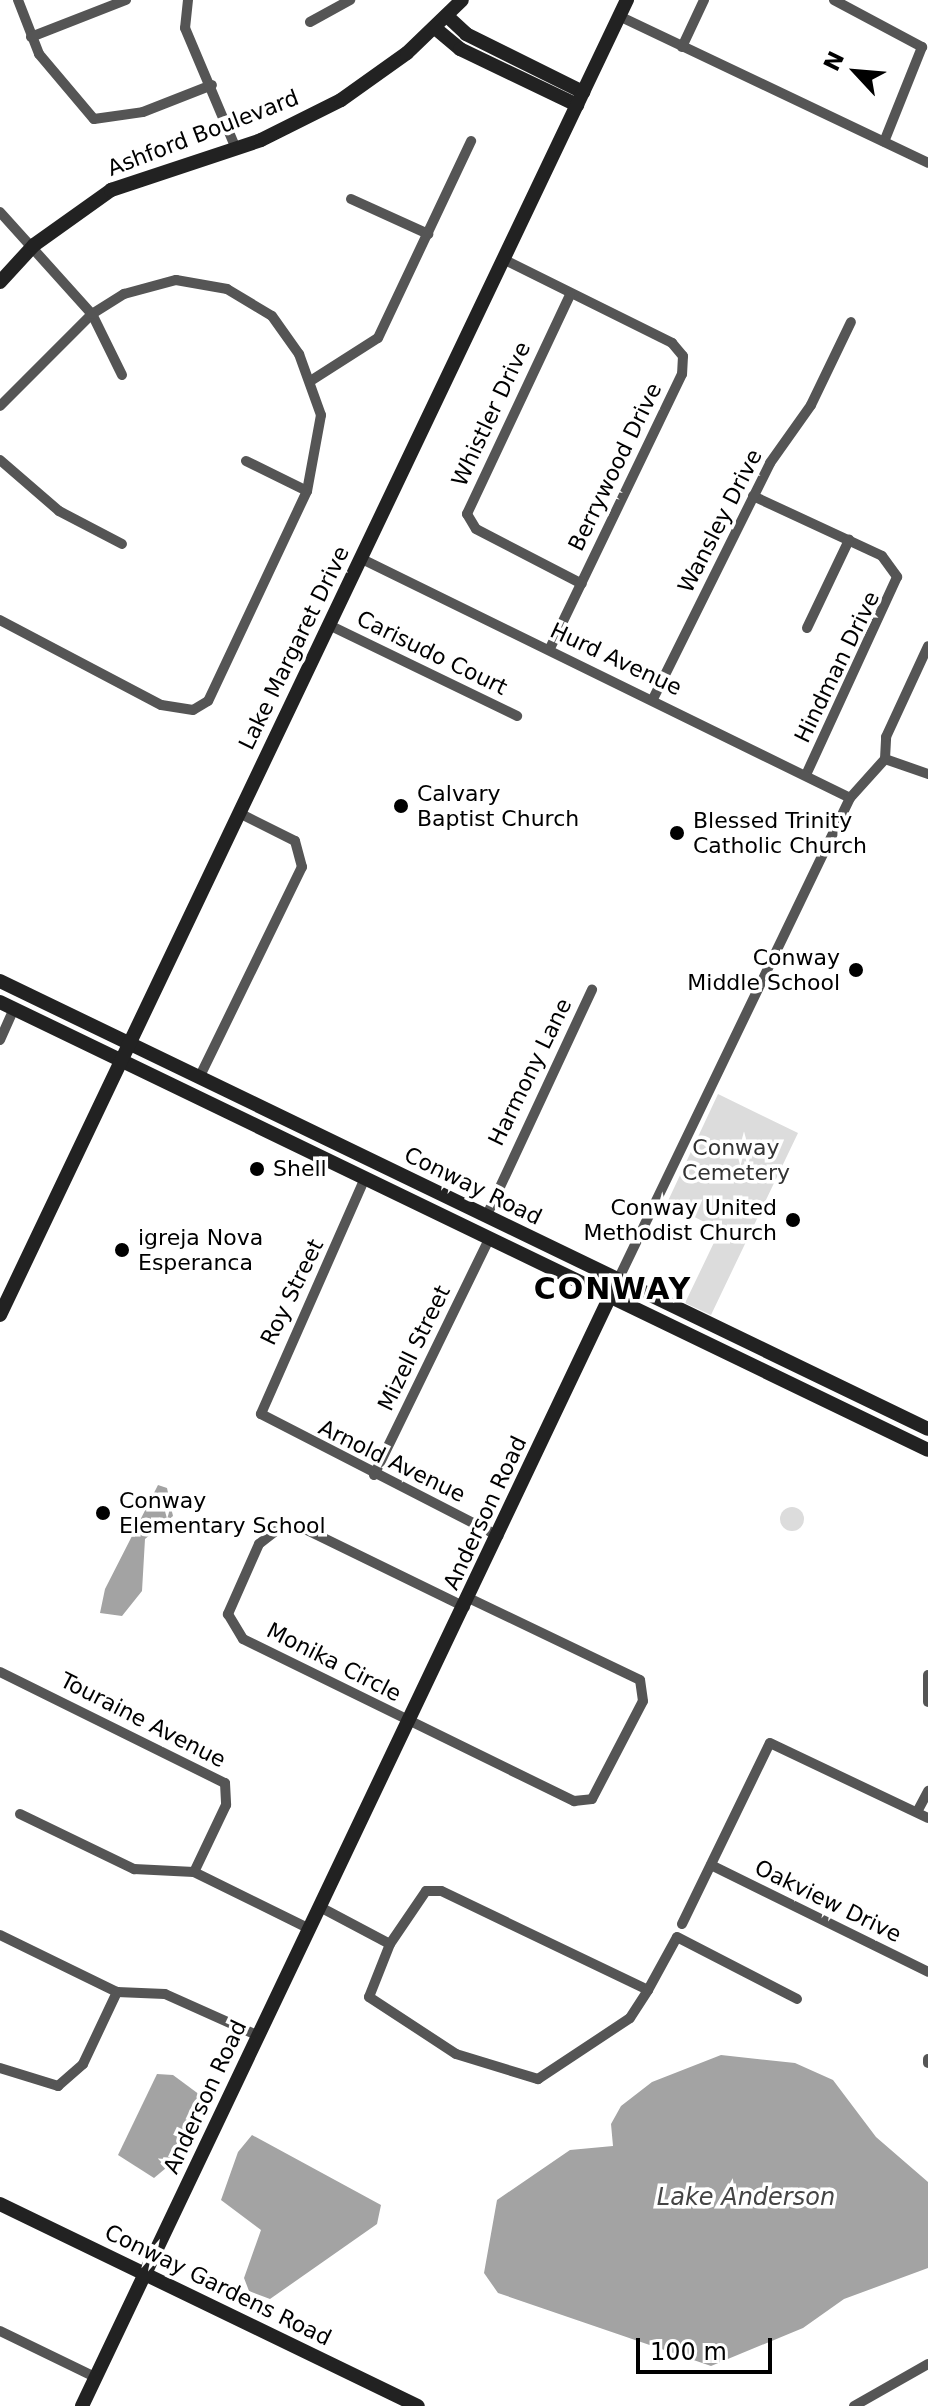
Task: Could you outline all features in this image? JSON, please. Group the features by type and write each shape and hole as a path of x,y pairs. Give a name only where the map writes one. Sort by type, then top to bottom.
{"street":[{"path":"18,0 31,37 94,119 143,112 212,85"},
{"path":"31,37 126,0"},
{"path":"188,0 185,28 212,85 236,149"},
{"path":"310,22 350,0"},
{"name":"Ashford Boulevard","path":"0,282 34,245 111,190 236,149 341,100 435,28 462,0"},
{"name":"Lake Margaret Drive","path":"0,1315 627,0"},
{"path":"682,47 704,0"},
{"path":"834,0 922,47 884,142"},
{"path":"447,16 466,34 580,99"},
{"path":"619,16 928,163"},
{"path":"435,28 460,49 580,99"},
{"path":"312,380 378,338 471,141"},
{"path":"351,199 428,234"},
{"path":"0,212 34,245 92,314 122,375"},
{"name":"Berrywood Drive","path":"503,259 570,295 672,343 683,356 682,374 549,650"},
{"path":"0,406 92,314 153,283 227,289 272,316 312,380 320,440 307,491 213,691 193,710 161,705 0,620"},
{"name":"Whistler Drive","path":"570,295 467,514 476,529 582,584"},
{"name":"Wansley Drive","path":"653,699 753,496 811,405 851,322"},
{"path":"0,460 59,511 122,544"},
{"path":"246,461 307,491"},
{"path":"753,496 849,540 807,628"},
{"name":"Hindman Drive","path":"807,773 897,577 882,556 849,540"},
{"name":"Hurd Avenue","path":"362,559 807,773 850,798"},
{"name":"Carisudo Court","path":"329,625 517,716"},
{"name":"Anderson Road","path":"82,2406 850,798 885,759 886,737 928,646"},
{"path":"885,759 928,774"},
{"path":"199,1078 302,867 295,841 239,813"},
{"name":"Conway Road","path":"0,981 617,1282 928,1429"},
{"name":"Harmony Lane","path":"486,1217 592,990"},
{"name":"Conway Road","path":"0,1002 928,1450"},
{"path":"0,1040 14,1009"},
{"name":"Roy Street","path":"269,1421 261,1404 365,1178"},
{"path":"440,1214 486,1217"},
{"name":"Mizell Street","path":"374,1475 489,1239"},
{"path":"787,1383 801,1370"},
{"name":"Arnold Avenue","path":"269,1421 498,1536"},
{"path":"893,1433 928,1442"},
{"name":"Monika Circle","path":"410,1720 243,1639 228,1614 231,1600 268,1531 299,1526 467,1602"},
{"path":"410,1720 574,1801 601,1792 643,1701 640,1680 467,1602"},
{"name":"Touraine Avenue","path":"0,1672 225,1783 226,1805 194,1872"},
{"path":"928,1675 928,1702"},
{"path":"682,1924 770,1743 923,1815 928,1791"},
{"path":"20,1814 134,1869 194,1872 310,1929"},
{"name":"Oakview Drive","path":"711,1865 928,1972"},
{"path":"648,1990 441,1891 426,1891 414,1902 370,1987 377,2005 456,2054 538,2079 603,2040 648,1990 677,1937 797,1999"},
{"path":"320,1907 390,1944"},
{"path":"0,1935 117,1992 165,1994 259,2036"},
{"path":"0,2068 58,2086 83,2064 117,1992"},
{"name":"Conway Gardens Road","path":"0,2204 418,2406"},
{"path":"0,2331 95,2377"},
{"path":"854,2406 928,2364"}],"green space":[{"name":"Conway Cemetery","path":"718,1094 798,1133 711,1315 685,1303 720,1230 667,1203"},
{"path":"792,1507 801,1510 804,1519 801,1528 792,1531 783,1528 780,1519 783,1510"}],"water":[{"path":"158,1485 167,1488 173,1516 145,1539 142,1591 122,1616 100,1613 105,1589"},
{"name":"Lake Anderson","path":"721,2055 795,2063 833,2080 876,2137 928,2182 928,2268 844,2299 803,2328 711,2366 498,2293 484,2273 497,2200 570,2150 613,2146 611,2124 621,2106 652,2082"},
{"path":"157,2074 173,2075 200,2095 166,2168 154,2178 118,2155"},
{"path":"252,2135 381,2205 377,2224 270,2299 249,2291 244,2278 261,2230 221,2200 238,2152"}],"place":[{"name":"Calvary Baptist Church","path":"401,806"},
{"name":"Blessed Trinity Catholic Church","path":"677,833"},
{"name":"Conway Middle School","path":"856,970"},
{"name":"Shell","path":"257,1169"},
{"name":"Conway United Methodist Church","path":"793,1220"},
{"name":"igreja Nova Esperanca","path":"122,1250"},
{"name":"Conway Elementary School","path":"103,1513"}],"district":[{"name":"CONWAY","path":"613,1289"}]}
